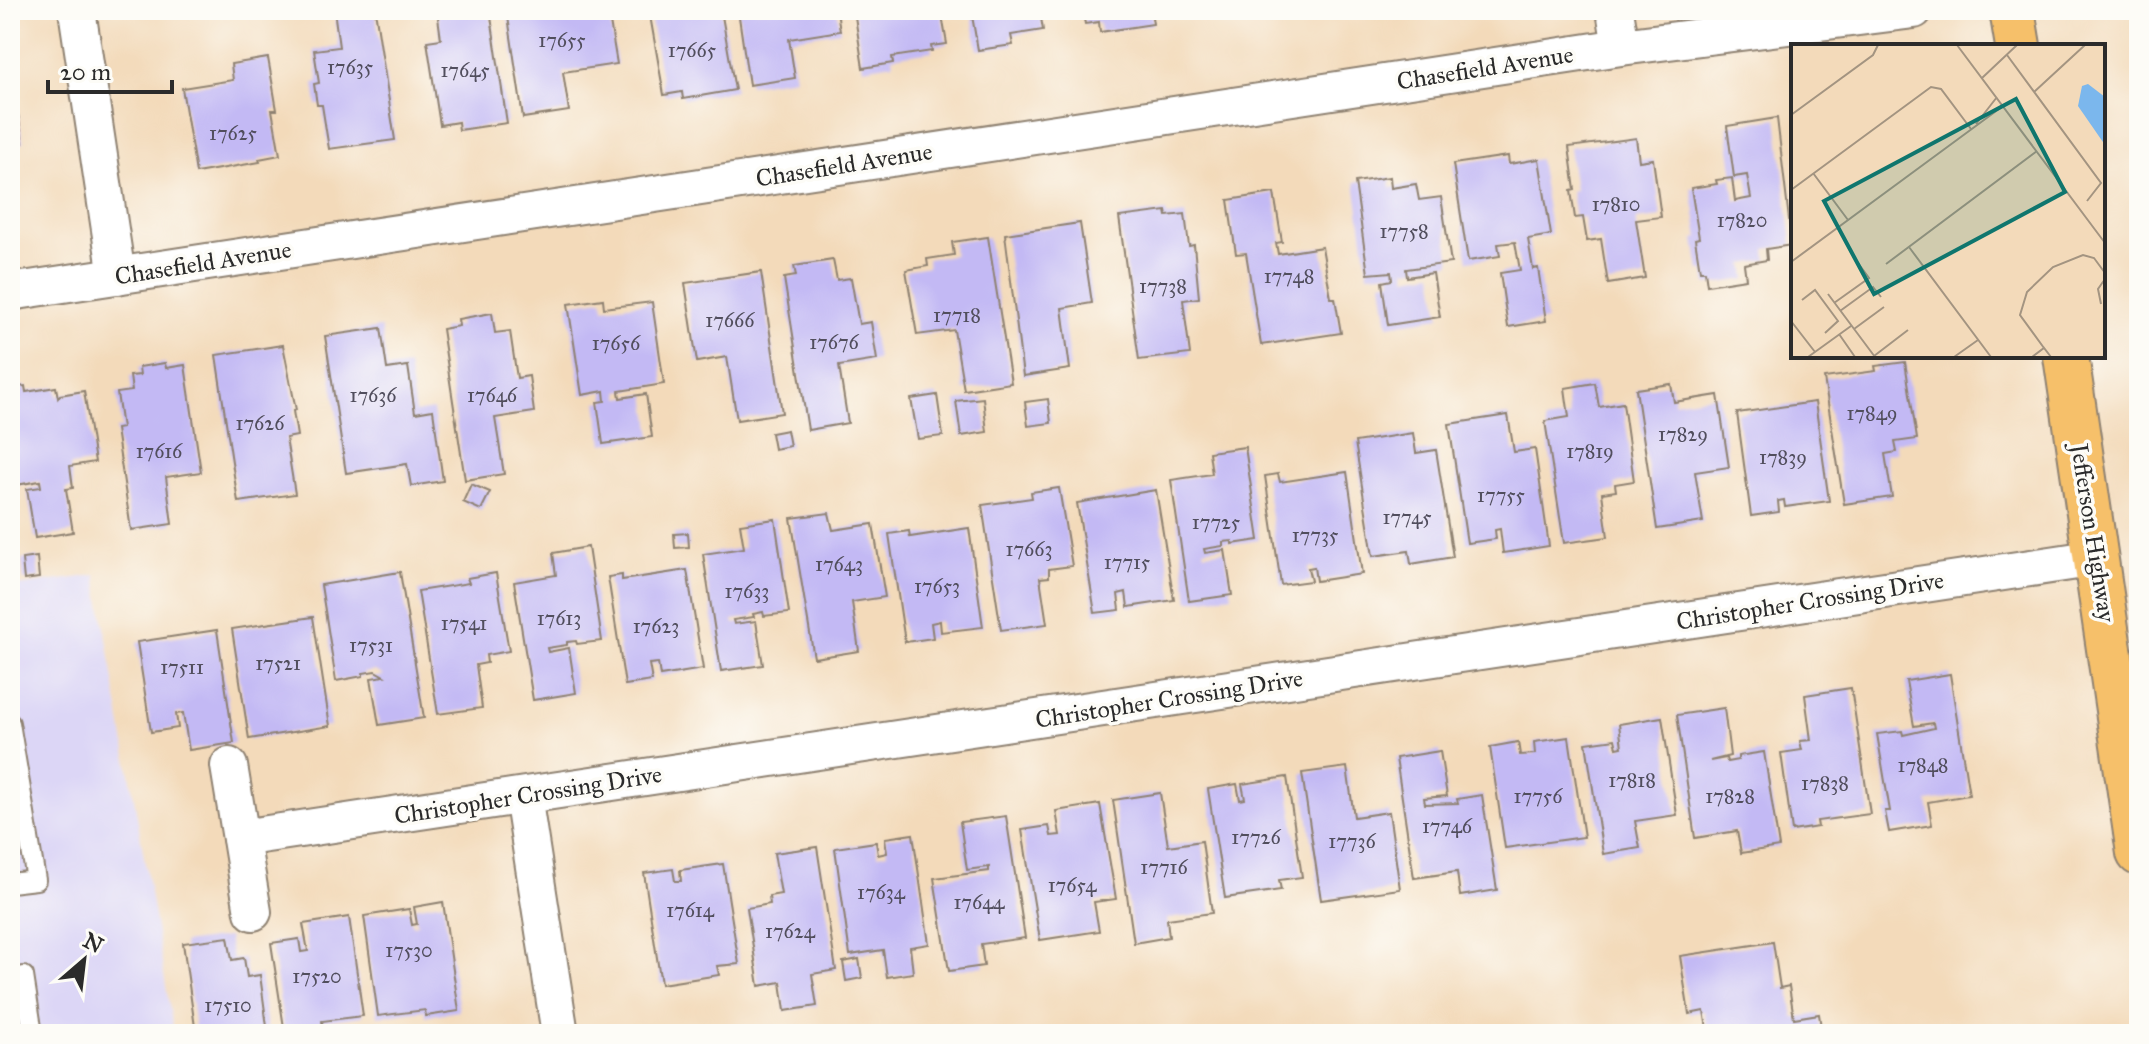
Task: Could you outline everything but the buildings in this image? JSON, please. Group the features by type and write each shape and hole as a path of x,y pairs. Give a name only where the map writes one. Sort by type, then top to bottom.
{"main road":[{"path":"2012,10 2018,44"},
{"name":"Jefferson Highway","path":"2066,358 2139,853"}],"street":[{"path":"77,10 117,276"},
{"path":"1615,10 1621,47"},
{"path":"1678,40 1710,10"},
{"name":"Chasefield Avenue","path":"10,292 1621,47 1914,10"},
{"name":"Christopher Crossing Drive","path":"241,838 2097,558"},
{"path":"229,766 253,912"},
{"path":"523,796 560,1034"}],"lane":[{"path":"10,723 36,880 10,883"},
{"path":"10,979 24,976 33,1034"}],"shaded area":[{"path":"96,575 174,1034 10,1034 10,587"}]}
